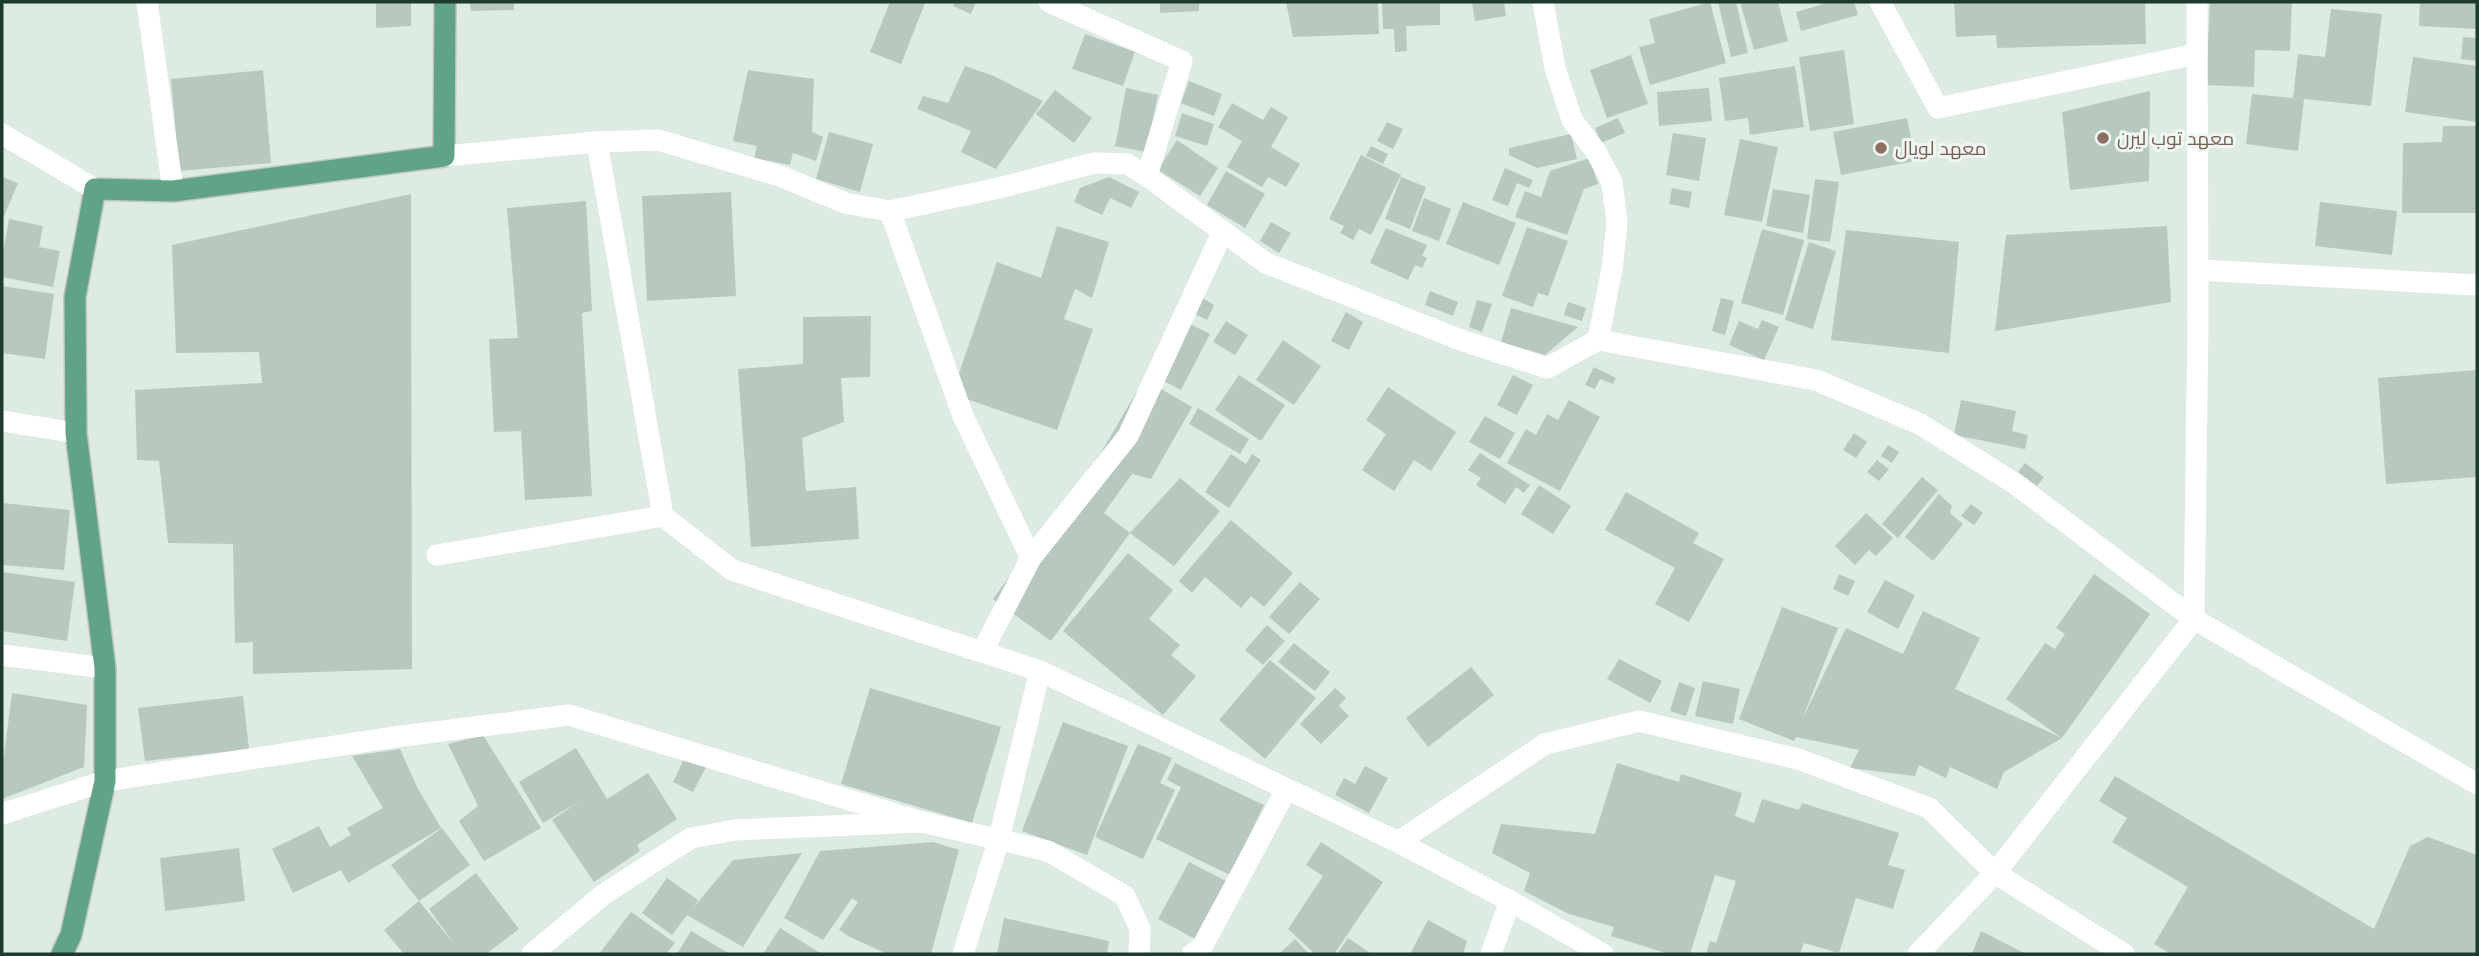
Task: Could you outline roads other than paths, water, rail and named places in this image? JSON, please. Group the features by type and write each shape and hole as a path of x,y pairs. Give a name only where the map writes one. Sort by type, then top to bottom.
{"main road":[{"path":"62,954 71,935 105,781 105,668 76,433 75,297 96,189 173,191 444,156 446,2"}],"street":[{"path":"147,2 173,191"},
{"path":"1049,2 1182,61 1147,176"},
{"path":"1543,2 1555,68 1572,120 1595,149 1612,182 1617,223 1612,269 1598,340"},
{"path":"1880,2 1938,108 2197,54"},
{"path":"1918,954 1995,873 2194,619 2198,270 2197,2"},
{"path":"2,134 96,189"},
{"path":"444,156 597,142 658,140 783,177 845,203 890,211 999,188 1094,163 1127,164 1266,262 1461,340 1547,368 1598,340 1816,380 1920,424 2014,483 2194,619 2477,784"},
{"path":"597,142 663,516 732,570 1040,671 1398,842 1603,954"},
{"path":"890,211 963,416 1031,558"},
{"path":"982,652 1031,558 1128,436 1223,231"},
{"path":"2198,270 2477,285"},
{"path":"2,421 76,433"},
{"path":"437,555 663,516"},
{"path":"2,655 105,668"},
{"path":"963,954 999,839 1040,671"},
{"path":"2,814 105,781 396,737 569,715 922,822 1048,851 1125,895 1140,929 1139,954"},
{"path":"1398,842 1545,744 1639,721 1798,759 1929,808 1995,873 2124,954"},
{"path":"1192,954 1202,947 1286,790"},
{"path":"531,954 604,894 691,838 735,830 922,822"},
{"path":"1491,954 1510,901"}],"place":[{"name":"معهد توب ليرن","path":"2103,138"},
{"name":"معهد لويال","path":"1881,148"}]}
